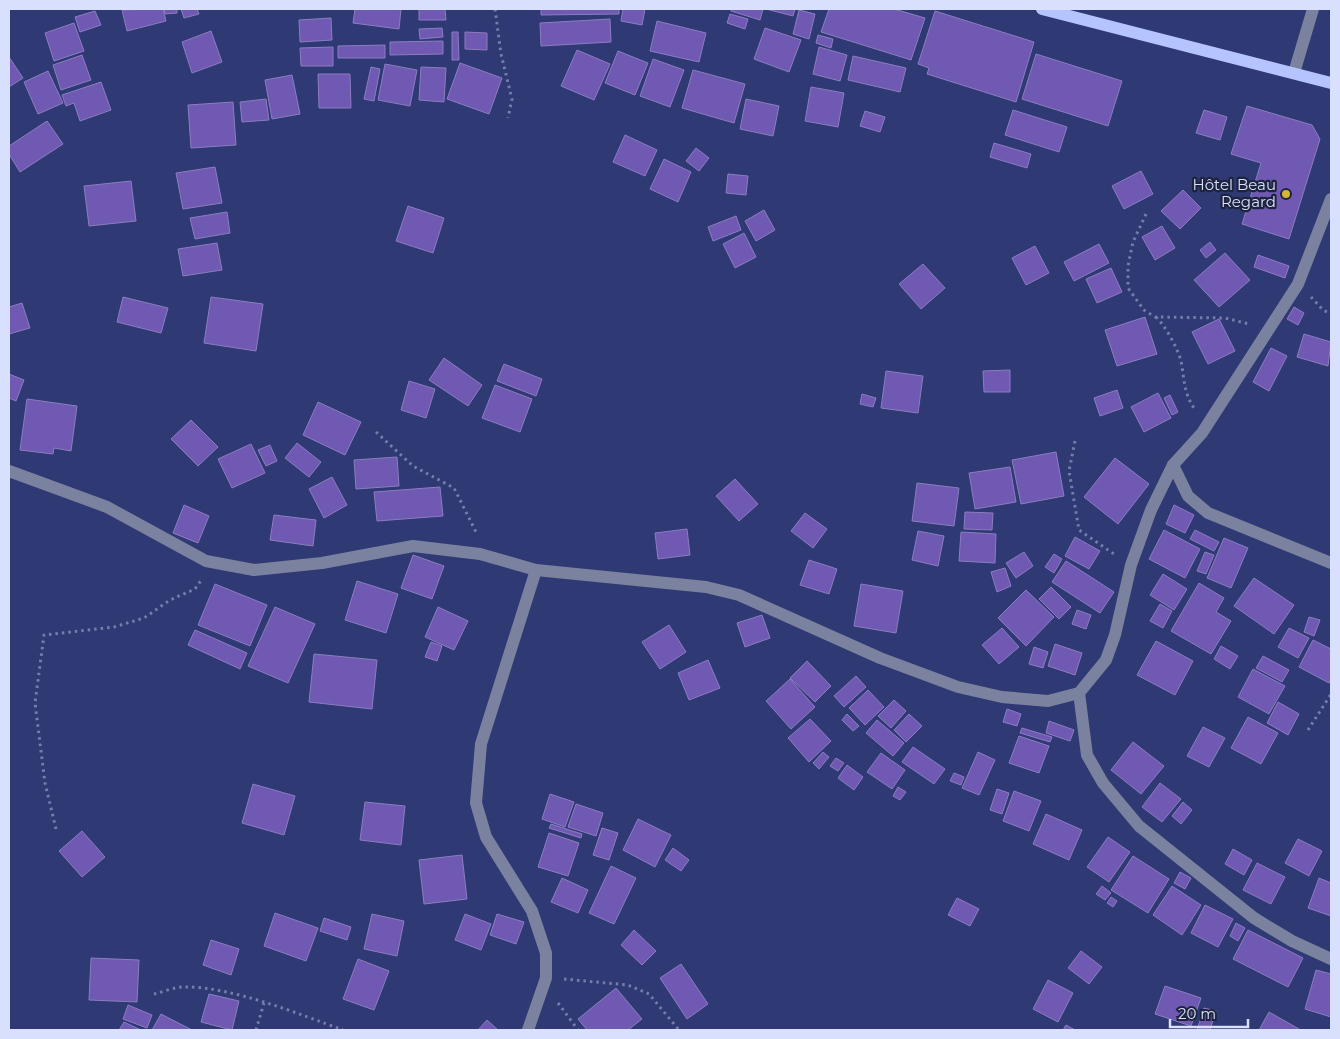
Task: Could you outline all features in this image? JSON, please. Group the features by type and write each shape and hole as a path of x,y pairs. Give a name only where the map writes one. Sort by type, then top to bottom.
{"main road":[{"path":"1042,9 1331,83"}],"street":[{"path":"1294,73 1313,9"},
{"path":"9,471 106,507 206,561 254,570 322,563 413,546 480,554 536,570 714,589 738,595 880,658 958,687 1002,697 1048,701 1079,693 1106,660 1115,635 1131,565 1150,510 1173,466 1202,434 1298,284 1331,199"},
{"path":"1173,466 1188,496 1208,513 1331,564"},
{"path":"529,1029 546,978 546,953 532,910 486,837 476,803 481,744 536,570"},
{"path":"1079,693 1087,755 1103,783 1139,826 1254,918 1292,941 1331,959"}],"path":[{"path":"496,9 501,54 512,99 508,118"},
{"path":"1146,214 1133,242 1128,266 1128,288 1144,310 1165,326 1180,359 1186,396 1196,412 1202,434"},
{"path":"1298,284 1323,310 1331,314"},
{"path":"1155,317 1225,318 1268,332"},
{"path":"376,432 413,466 454,488 478,537 480,554"},
{"path":"1075,441 1069,471 1078,530 1131,565"},
{"path":"56,829 45,782 35,703 44,635 114,627 144,618 170,600 195,589 203,577 206,561"},
{"path":"1308,730 1331,694"},
{"path":"546,978 559,1004 578,1030"},
{"path":"546,978 628,985 649,994 679,1030"},
{"path":"154,994 183,987 229,993 343,1030"},
{"path":"256,1030 264,1003"}],"building":[{"path":"163,9 166,21 127,31 122,10"},
{"path":"164,9 177,9 177,13 165,14"},
{"path":"181,9 197,9 199,14 184,18"},
{"path":"355,9 401,9 399,29 353,23"},
{"path":"419,9 445,9 446,20 419,20"},
{"path":"541,9 619,9 619,14 541,15"},
{"path":"623,9 645,9 642,25 621,21"},
{"path":"731,9 763,9 760,20 731,11"},
{"path":"766,9 795,9 793,16"},
{"path":"829,9 894,9 925,18 911,60 821,32"},
{"path":"799,10 815,14 809,39 793,34"},
{"path":"95,11 101,25 80,32 75,17"},
{"path":"935,11 1034,42 1016,102 927,74 929,68 918,64"},
{"path":"730,14 748,19 745,29 727,23"},
{"path":"331,18 332,40 300,42 299,20"},
{"path":"610,19 611,42 541,46 540,23"},
{"path":"657,21 706,33 699,62 650,51"},
{"path":"74,23 84,51 54,61 45,33"},
{"path":"442,28 443,37 420,39 419,29"},
{"path":"765,28 801,40 789,72 754,59"},
{"path":"211,31 222,62 192,73 182,42"},
{"path":"452,32 458,32 459,60 452,60"},
{"path":"465,32 487,33 487,50 465,49"},
{"path":"818,35 833,39 831,48 816,43"},
{"path":"443,41 443,54 390,55 390,42"},
{"path":"385,45 385,58 338,58 338,46"},
{"path":"333,47 333,66 301,66 300,48"},
{"path":"819,47 847,55 840,81 813,74"},
{"path":"577,50 610,64 594,100 561,86"},
{"path":"618,51 648,63 635,95 605,83"},
{"path":"1036,54 1122,81 1108,126 1022,99"},
{"path":"82,55 91,80 61,90 53,65"},
{"path":"853,56 906,68 900,92 848,80"},
{"path":"9,57 23,78 9,87"},
{"path":"653,59 684,70 670,107 640,96"},
{"path":"460,63 502,78 489,114 447,99"},
{"path":"385,64 417,70 410,106 378,100"},
{"path":"371,67 380,69 374,101 364,99"},
{"path":"421,67 446,68 444,102 419,100"},
{"path":"693,70 745,84 734,123 682,108"},
{"path":"48,71 63,103 38,114 24,82"},
{"path":"318,74 350,74 351,108 319,108"},
{"path":"292,75 300,114 272,119 265,80"},
{"path":"101,82 111,110 80,121 74,103 66,106 62,95"},
{"path":"811,87 844,93 838,127 805,121"},
{"path":"266,99 269,120 242,122 240,102"},
{"path":"746,99 779,106 773,136 740,129"},
{"path":"233,102 236,145 191,148 188,105"},
{"path":"1247,106 1312,125 1320,139 1289,239 1242,224 1261,163 1231,154"},
{"path":"1013,110 1067,127 1059,152 1005,135"},
{"path":"1204,110 1227,117 1220,140 1196,133"},
{"path":"865,111 885,117 880,132 860,126"},
{"path":"47,121 63,144 20,172 9,154 9,146"},
{"path":"625,135 657,150 645,176 613,162"},
{"path":"994,143 1031,154 1027,168 990,157"},
{"path":"696,148 709,158 699,171 686,161"},
{"path":"664,159 691,172 678,202 650,189"},
{"path":"215,167 222,203 183,209 176,173"},
{"path":"1141,171 1153,194 1124,209 1112,186"},
{"path":"728,174 748,176 746,195 726,193"},
{"path":"131,181 136,221 89,226 84,186"},
{"path":"1183,190 1201,208 1180,229 1161,211"},
{"path":"408,206 444,218 433,253 396,241"},
{"path":"764,210 775,230 756,241 745,221"},
{"path":"227,212 230,233 195,239 190,218"},
{"path":"736,216 741,230 713,241 708,227"},
{"path":"1162,226 1175,248 1155,260 1142,237"},
{"path":"744,233 756,257 735,268 723,244"},
{"path":"1210,242 1216,250 1206,258 1200,250"},
{"path":"217,243 222,270 183,276 178,249"},
{"path":"1099,244 1109,263 1074,281 1064,262"},
{"path":"1035,246 1049,273 1026,285 1012,258"},
{"path":"1225,253 1250,280 1219,307 1194,280"},
{"path":"1258,255 1289,266 1285,278 1254,267"},
{"path":"923,264 945,288 921,309 899,284"},
{"path":"1111,268 1122,292 1097,303 1086,279"},
{"path":"123,297 168,308 161,333 117,322"},
{"path":"211,297 263,304 256,351 204,343"},
{"path":"22,303 30,328 9,334 9,307"},
{"path":"1294,307 1304,313 1298,325 1287,319"},
{"path":"1145,317 1157,354 1117,366 1105,330"},
{"path":"1219,319 1235,351 1208,364 1192,332"},
{"path":"1304,334 1331,342 1328,366 1297,357"},
{"path":"1271,348 1287,356 1269,391 1253,382"},
{"path":"444,358 482,385 468,406 429,380"},
{"path":"504,364 542,379 536,396 497,381"},
{"path":"1010,370 1010,392 984,392 983,371"},
{"path":"886,371 923,376 918,413 881,408"},
{"path":"9,374 24,380 16,401 9,398"},
{"path":"409,381 435,389 426,418 401,410"},
{"path":"495,385 532,399 520,432 482,418"},
{"path":"1117,390 1123,408 1100,416 1094,398"},
{"path":"1158,393 1171,418 1144,432 1131,407"},
{"path":"862,394 876,398 873,407 860,404"},
{"path":"1170,395 1178,412 1172,415 1164,398"},
{"path":"27,399 77,406 71,451 54,448 53,454 20,450"},
{"path":"318,402 361,422 345,455 303,435"},
{"path":"191,420 218,447 198,466 171,439"},
{"path":"297,443 321,462 309,477 285,458"},
{"path":"251,444 265,473 232,488 218,459"},
{"path":"270,445 277,461 266,466 258,450"},
{"path":"1056,452 1064,496 1021,504 1012,460"},
{"path":"397,457 399,486 356,489 354,460"},
{"path":"1115,458 1149,484 1118,524 1084,497"},
{"path":"1010,467 1016,502 975,509 969,473"},
{"path":"332,477 347,505 324,518 309,489"},
{"path":"735,479 758,504 739,521 716,496"},
{"path":"917,483 959,488 954,526 912,521"},
{"path":"440,487 443,516 377,521 374,492"},
{"path":"184,505 209,516 198,543 173,533"},
{"path":"1174,505 1194,515 1185,533 1166,524"},
{"path":"965,512 993,513 992,530 964,529"},
{"path":"805,513 827,529 813,548 791,531"},
{"path":"274,515 316,520 313,546 270,540"},
{"path":"687,529 690,555 658,559 655,533"},
{"path":"1164,530 1200,549 1185,578 1149,559"},
{"path":"1195,530 1219,542 1214,551 1190,539"},
{"path":"918,531 944,536 938,566 912,560"},
{"path":"961,532 996,534 995,563 959,561"},
{"path":"1075,537 1100,551 1089,569 1065,556"},
{"path":"1224,538 1248,548 1231,588 1207,578"},
{"path":"1024,552 1033,566 1016,578 1006,563"},
{"path":"1205,552 1214,555 1206,574 1197,571"},
{"path":"1054,554 1062,559 1054,573 1045,567"},
{"path":"413,555 444,566 432,599 401,588"},
{"path":"809,560 837,569 829,594 800,585"},
{"path":"1066,561 1114,592 1100,613 1052,582"},
{"path":"1005,568 1011,586 997,592 991,572"},
{"path":"1163,574 1187,589 1174,610 1150,595"},
{"path":"1254,578 1294,605 1274,634 1234,606"},
{"path":"357,581 398,594 386,633 345,620"},
{"path":"1199,583 1224,598 1216,612 1231,621 1211,654 1171,631"},
{"path":"215,584 267,605 250,646 198,625"},
{"path":"861,584 903,591 896,633 854,626"},
{"path":"1051,587 1071,607 1059,619 1039,599"},
{"path":"1026,590 1054,617 1026,646 998,618"},
{"path":"1160,604 1172,611 1163,628 1150,621"},
{"path":"275,607 315,624 288,683 248,666"},
{"path":"438,607 468,621 454,650 425,637"},
{"path":"1077,610 1091,615 1086,629 1072,624"},
{"path":"762,615 770,638 745,647 737,623"},
{"path":"1309,617 1320,620 1314,636 1304,632"},
{"path":"669,625 686,652 660,669 642,642"},
{"path":"1002,628 1019,647 999,664 982,645"},
{"path":"1289,628 1309,638 1298,658 1278,647"},
{"path":"195,630 247,653 240,669 188,645"},
{"path":"1313,640 1331,649 1331,679 1329,683 1299,667"},
{"path":"1156,641 1193,661 1175,695 1137,675"},
{"path":"431,642 442,646 437,661 425,657"},
{"path":"1055,644 1082,653 1075,675 1048,666"},
{"path":"1221,646 1238,656 1230,669 1214,659"},
{"path":"1034,647 1048,652 1043,668 1029,664"},
{"path":"314,654 377,660 372,709 309,702"},
{"path":"1263,656 1289,670 1282,682 1256,668"},
{"path":"708,660 720,688 689,700 678,673"},
{"path":"807,661 831,686 815,702 790,678"},
{"path":"1253,669 1285,686 1269,714 1238,697"},
{"path":"856,676 866,687 844,707 834,696"},
{"path":"790,679 815,707 791,729 766,701"},
{"path":"868,690 884,707 865,725 849,708"},
{"path":"894,700 906,711 891,728 878,716"},
{"path":"1278,702 1299,714 1288,735 1267,723"},
{"path":"1007,709 1021,714 1017,726 1003,722"},
{"path":"847,714 859,726 853,731 842,720"},
{"path":"909,714 922,726 906,742 894,730"},
{"path":"1248,717 1278,733 1261,764 1231,748"},
{"path":"810,719 831,741 809,762 788,738"},
{"path":"877,720 904,743 893,756 866,733"},
{"path":"1049,721 1074,730 1070,741 1046,733"},
{"path":"1203,727 1225,738 1209,767 1187,756"},
{"path":"1022,728 1052,737 1050,742 1020,733"},
{"path":"1019,736 1049,746 1039,773 1009,763"},
{"path":"1133,742 1164,766 1141,794 1111,770"},
{"path":"913,747 945,769 934,784 902,762"},
{"path":"823,752 829,757 819,769 813,763"},
{"path":"978,752 995,760 979,795 962,788"},
{"path":"881,753 905,770 892,789 867,772"},
{"path":"836,758 844,763 838,771 830,766"},
{"path":"847,765 863,777 854,790 838,778"},
{"path":"954,773 964,777 961,785 950,781"},
{"path":"1160,783 1181,799 1162,822 1142,807"},
{"path":"253,784 295,796 284,835 242,823"},
{"path":"898,787 906,792 900,800 893,796"},
{"path":"997,789 1009,793 1002,814 990,810"},
{"path":"1014,791 1041,801 1029,831 1003,821"},
{"path":"550,794 574,802 565,827 542,819"},
{"path":"365,802 405,806 401,845 360,840"},
{"path":"1183,802 1192,810 1181,824 1172,816"},
{"path":"576,804 603,813 596,836 568,827"},
{"path":"1046,814 1082,830 1069,860 1033,844"},
{"path":"638,819 671,835 655,867 623,850"},
{"path":"551,824 582,834 581,838 549,828"},
{"path":"602,828 618,833 609,860 593,855"},
{"path":"82,831 105,857 82,877 59,851"},
{"path":"549,833 579,843 568,876 538,867"},
{"path":"1108,837 1130,852 1109,882 1087,867"},
{"path":"1298,839 1322,851 1309,876 1285,863"},
{"path":"673,848 689,860 681,871 665,860"},
{"path":"1233,849 1252,860 1244,875 1225,864"},
{"path":"462,855 467,899 424,904 419,860"},
{"path":"1133,856 1169,879 1148,913 1111,890"},
{"path":"1257,863 1285,877 1271,904 1243,890"},
{"path":"611,866 636,878 614,924 589,913"},
{"path":"1180,872 1191,878 1185,889 1174,883"},
{"path":"562,878 588,890 578,913 551,902"},
{"path":"1319,878 1331,883 1331,916 1308,908"},
{"path":"1102,886 1111,893 1105,900 1096,894"},
{"path":"1172,886 1201,905 1182,935 1153,915"},
{"path":"1111,897 1117,901 1113,907 1107,903"},
{"path":"957,898 979,909 970,926 948,915"},
{"path":"1205,905 1233,919 1218,947 1191,933"},
{"path":"275,913 318,928 306,961 264,946"},
{"path":"372,914 404,921 397,956 364,949"},
{"path":"465,914 491,924 481,950 455,940"},
{"path":"497,914 524,922 516,944 490,935"},
{"path":"324,918 351,927 347,940 320,931"},
{"path":"1236,923 1245,928 1238,941 1230,936"},
{"path":"634,930 656,951 642,965 621,945"},
{"path":"1248,930 1303,958 1288,987 1233,959"},
{"path":"211,940 239,949 231,975 203,965"},
{"path":"1081,951 1102,967 1089,984 1068,968"},
{"path":"91,958 139,960 137,1002 89,1000"},
{"path":"358,959 389,971 374,1010 343,999"},
{"path":"681,964 708,1004 687,1019 660,978"},
{"path":"1316,970 1331,974 1331,1017 1305,1009"},
{"path":"1048,980 1073,993 1058,1022 1033,1009"},
{"path":"1165,986 1201,998 1191,1026 1155,1014"},
{"path":"616,988 642,1019 628,1030 587,1030 578,1019"},
{"path":"209,994 239,1001 232,1030 201,1022"},
{"path":"128,1005 152,1015 147,1028 123,1019"},
{"path":"1204,1008 1216,1011 1210,1030 1197,1030"},
{"path":"1269,1012 1299,1029 1259,1030"},
{"path":"161,1014 192,1030 152,1030"},
{"path":"487,1020 498,1030 478,1030"},
{"path":"124,1022 141,1030 119,1030"},
{"path":"1066,1025 1075,1030 1063,1030"}],"place":[{"name":"Hôtel Beau Regard","path":"1286,194"}]}
